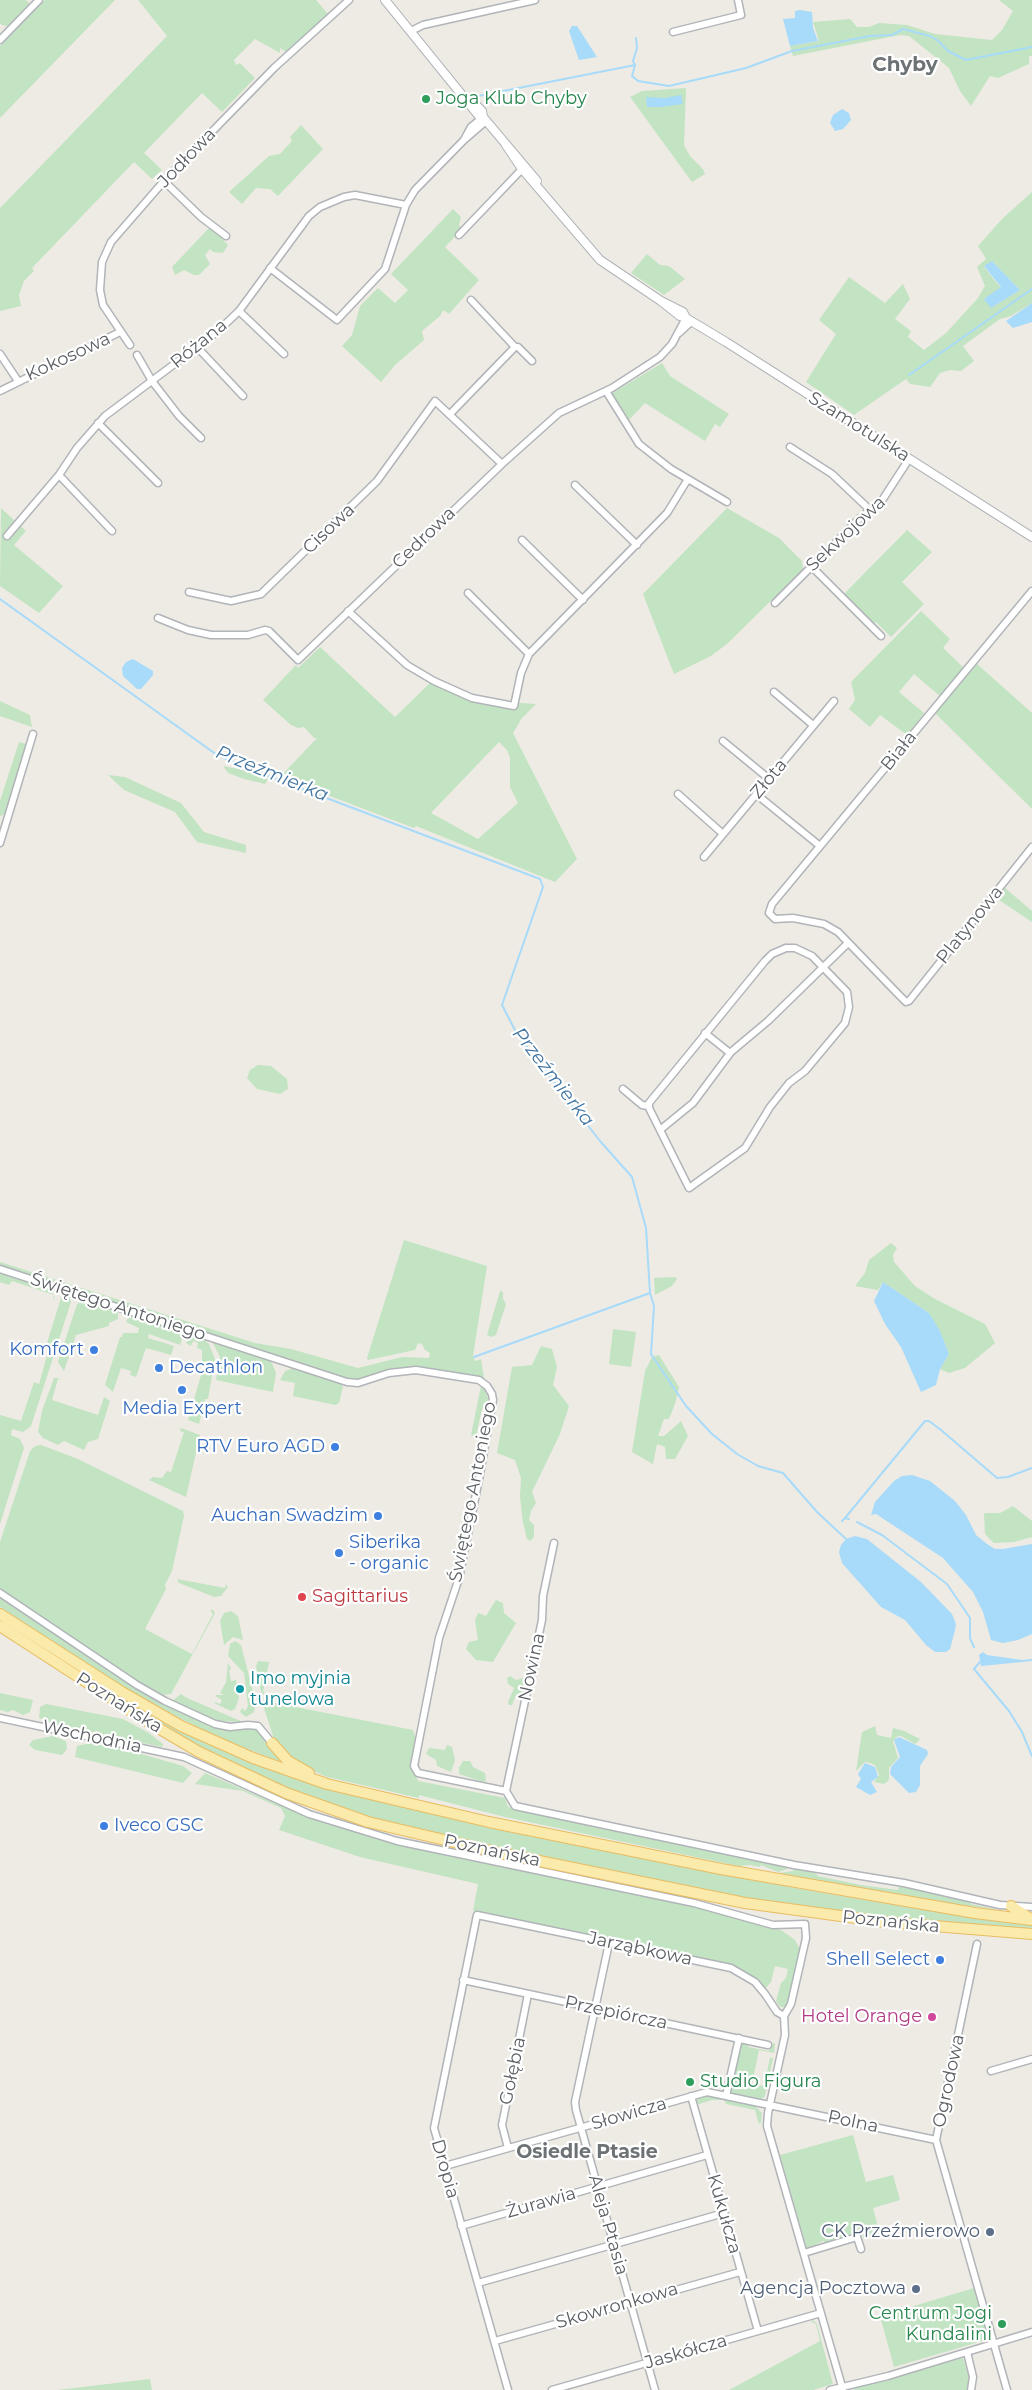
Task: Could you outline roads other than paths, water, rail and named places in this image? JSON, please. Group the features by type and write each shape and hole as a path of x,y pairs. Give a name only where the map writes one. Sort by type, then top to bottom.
{"main road":[{"name":"Poznańska","path":"0,1614 122,1692 181,1726 253,1758 327,1784 489,1822 721,1870 975,1913 1032,1919"},
{"name":"Poznańska","path":"0,1626 148,1722 198,1752 286,1794 368,1822 500,1854 746,1902 903,1924 1032,1934"},
{"path":"272,1743 288,1761 327,1784"},
{"path":"1011,1906 1032,1919"}],"street":[{"name":"Jodłowa","path":"130,345 103,305 100,290 102,262 112,242 164,181 274,68 349,0"},
{"name":"Szamotulska","path":"385,0 456,86 482,111 484,119 600,260 661,301 670,310 689,320 1032,537"},
{"path":"411,31 423,25 535,0"},
{"path":"673,32 741,15 738,0"},
{"path":"0,40 3,31 36,1"},
{"path":"270,268 337,320 385,269 406,204 415,190 464,140 471,126 484,119"},
{"path":"459,235 524,167"},
{"path":"164,181 201,218 226,236"},
{"name":"Różana","path":"7,536 59,475 77,448 98,423 197,347 239,311 309,216 320,207 344,197 355,195 406,204"},
{"path":"471,300 514,347 518,347 532,362"},
{"path":"239,311 284,354"},
{"name":"Cedrowa","path":"158,618 188,630 211,635 248,635 270,631 298,660 502,464 559,413 606,391 660,357 689,320"},
{"name":"Kokosowa","path":"0,354 18,381 70,358 120,332"},
{"path":"197,347 243,396"},
{"path":"502,464 450,414 514,347"},
{"path":"137,355 152,381 179,416 201,438"},
{"path":"0,391 18,381"},
{"path":"606,391 636,441 668,467 727,502"},
{"name":"Cisowa","path":"189,592 231,601 261,594 377,481 434,401 450,414"},
{"path":"98,423 158,483"},
{"path":"790,447 832,474 870,509"},
{"name":"Sekwojowa","path":"775,603 870,509 887,496 910,459"},
{"path":"59,475 112,531"},
{"path":"348,611 407,665 434,681 472,698 514,706 521,673 530,654 667,513 688,478"},
{"path":"575,485 637,545"},
{"path":"522,540 583,600"},
{"path":"811,566 881,636"},
{"name":"Biała","path":"848,943 824,924 792,918 775,919 769,912 772,904 1032,591"},
{"path":"468,593 530,654"},
{"path":"774,692 813,725"},
{"name":"Złota","path":"704,857 768,778 834,702"},
{"path":"0,843 33,734"},
{"path":"723,740 768,778"},
{"path":"678,794 723,834"},
{"path":"756,794 820,846"},
{"name":"Platynowa","path":"848,943 906,1002 909,1001 1032,847"},
{"path":"660,1130 693,1103 730,1053 768,1021 848,943"},
{"path":"786,948 796,948 804,951 824,967 847,992 849,1007 845,1023 805,1071 789,1083 770,1107 745,1148 690,1188 648,1106 651,1098 772,954 786,948"},
{"path":"705,1033 730,1053"},
{"path":"623,1089 642,1105 648,1106"},
{"name":"Świętego Antoniego","path":"0,1269 347,1382 358,1383 389,1373 416,1370 479,1380 486,1386 492,1394 493,1400 480,1474 459,1578 439,1638 414,1766 418,1773 506,1791"},
{"name":"Nowina","path":"506,1791 542,1620 544,1596 554,1543"},
{"path":"0,1593 137,1685 215,1724 230,1727 258,1726 272,1743"},
{"name":"Wschodnia","path":"0,1718 184,1758 310,1814 382,1837 694,1903 773,1925 805,1924 806,1938 791,2004 784,2016"},
{"name":"Poznańska","path":"506,1791 515,1806 794,1865 904,1883 1011,1906 1032,1908"},
{"name":"Jarząbkowa","path":"477,1915 731,1968 755,1982 766,1994 775,2010 784,2016"},
{"name":"Dropia","path":"477,1915 434,2123 444,2166 508,2390"},
{"name":"Aleja Ptasia","path":"609,1943 575,2102 580,2128 655,2390"},
{"name":"Ogrodowa","path":"977,1944 936,2140 1007,2390"},
{"name":"Przepiórcza","path":"463,1980 768,2044"},
{"name":"Gołębia","path":"508,2148 502,2125 528,1994"},
{"path":"784,2016 785,2035 769,2105 768,2132 843,2388"},
{"path":"726,2096 738,2038"},
{"path":"991,2071 1032,2059"},
{"name":"Słowicza","path":"444,2166 707,2092 769,2105"},
{"name":"Kukułcza","path":"691,2096 758,2331"},
{"name":"Polna","path":"769,2105 936,2140"},
{"name":"Żurawia","path":"461,2226 707,2155"},
{"path":"478,2283 724,2213"},
{"path":"804,2253 857,2237 861,2249"},
{"name":"Skowronkowa","path":"495,2341 740,2272"},
{"name":"Jaskółcza","path":"552,2390 821,2313"},
{"path":"830,2390 843,2388 1032,2332"},
{"path":"967,2352 973,2377 971,2390"}],"water":[{"path":"795,11 812,12 813,28 818,41 790,46 783,19 795,18"},
{"path":"572,26 577,26 597,57 579,60 569,31"},
{"path":"681,95 683,104 647,107 646,97 665,98"},
{"path":"842,109 849,113 851,120 843,129 835,131 830,123 833,115"},
{"path":"992,261 1020,290 991,308 984,299 1001,287 984,266"},
{"path":"1032,303 1032,322 1013,328 1006,321"},
{"path":"133,659 153,671 153,675 141,689 137,689 123,676 122,668 126,662"},
{"path":"883,1282 929,1313 940,1331 949,1354 940,1369 936,1385 921,1392 901,1347 885,1324 874,1301"},
{"path":"912,1475 930,1481 955,1501 966,1515 976,1535 995,1549 1032,1544 1032,1634 1018,1640 1003,1643 991,1640 983,1612 973,1592 943,1558 876,1514 871,1515 875,1502 894,1481 902,1476"},
{"path":"855,1536 867,1539 921,1582 952,1614 956,1624 950,1649 946,1652 935,1652 926,1645 905,1620 881,1607 842,1563 839,1552 841,1545 846,1539"},
{"path":"983,1652 987,1655 1022,1660 1032,1659 1032,1661 981,1666 979,1655"},
{"path":"899,1737 927,1750 928,1754 920,1766 920,1785 916,1792 909,1793 890,1774 891,1767 900,1757 894,1740"},
{"path":"865,1763 875,1767 878,1777 871,1782 877,1792 870,1795 856,1787 861,1779 858,1774"}],"waterway":[{"path":"636,38 637,48 633,61 635,65 632,76 638,81 669,86 746,68 792,51 870,36 892,35 903,29 930,36 948,51 966,60 1032,47"},
{"path":"473,97 635,65"},
{"path":"909,375 1032,289"},
{"name":"Przeźmierka","path":"0,599 217,755 540,879 543,887 502,1005 517,1034 600,1141 632,1177 646,1228 650,1293 654,1306 651,1354 686,1406 712,1434 737,1454 758,1466 783,1473 817,1512 846,1539"},
{"path":"474,1357 650,1293"},
{"path":"845,1518 925,1421 929,1421 941,1430 997,1478 1008,1477 1032,1468"},
{"name":"Przeźmierka","path":"842,1521 845,1518 849,1519"},
{"name":"Przeźmierka","path":"857,1522 882,1535 947,1584 970,1618 970,1638 974,1647"},
{"name":"Przeźmierka","path":"980,1662 974,1669 1009,1711 1022,1732 1032,1756"}],"place":[{"name":"Joga Klub Chyby","path":"426,99"},
{"name":"Komfort","path":"94,1350"},
{"name":"Decathlon","path":"159,1368"},
{"name":"Media Expert","path":"182,1390"},
{"name":"RTV Euro AGD","path":"335,1447"},
{"name":"Auchan Swadzim","path":"378,1516"},
{"name":"Siberika - organic","path":"339,1553"},
{"name":"Sagittarius","path":"302,1597"},
{"name":"Imo myjnia tunelowa","path":"240,1689"},
{"name":"Iveco GSC","path":"104,1826"},
{"name":"Shell Select","path":"940,1960"},
{"name":"Hotel Orange","path":"932,2017"},
{"name":"Studio Figura","path":"690,2082"},
{"name":"CK Przeźmierowo","path":"990,2232"},
{"name":"Agencja Pocztowa","path":"916,2289"},
{"name":"Centrum Jogi Kundalini","path":"1002,2324"}],"district":[{"name":"Chyby","path":"905,65"},
{"name":"Osiedle Ptasie","path":"587,2152"}]}
